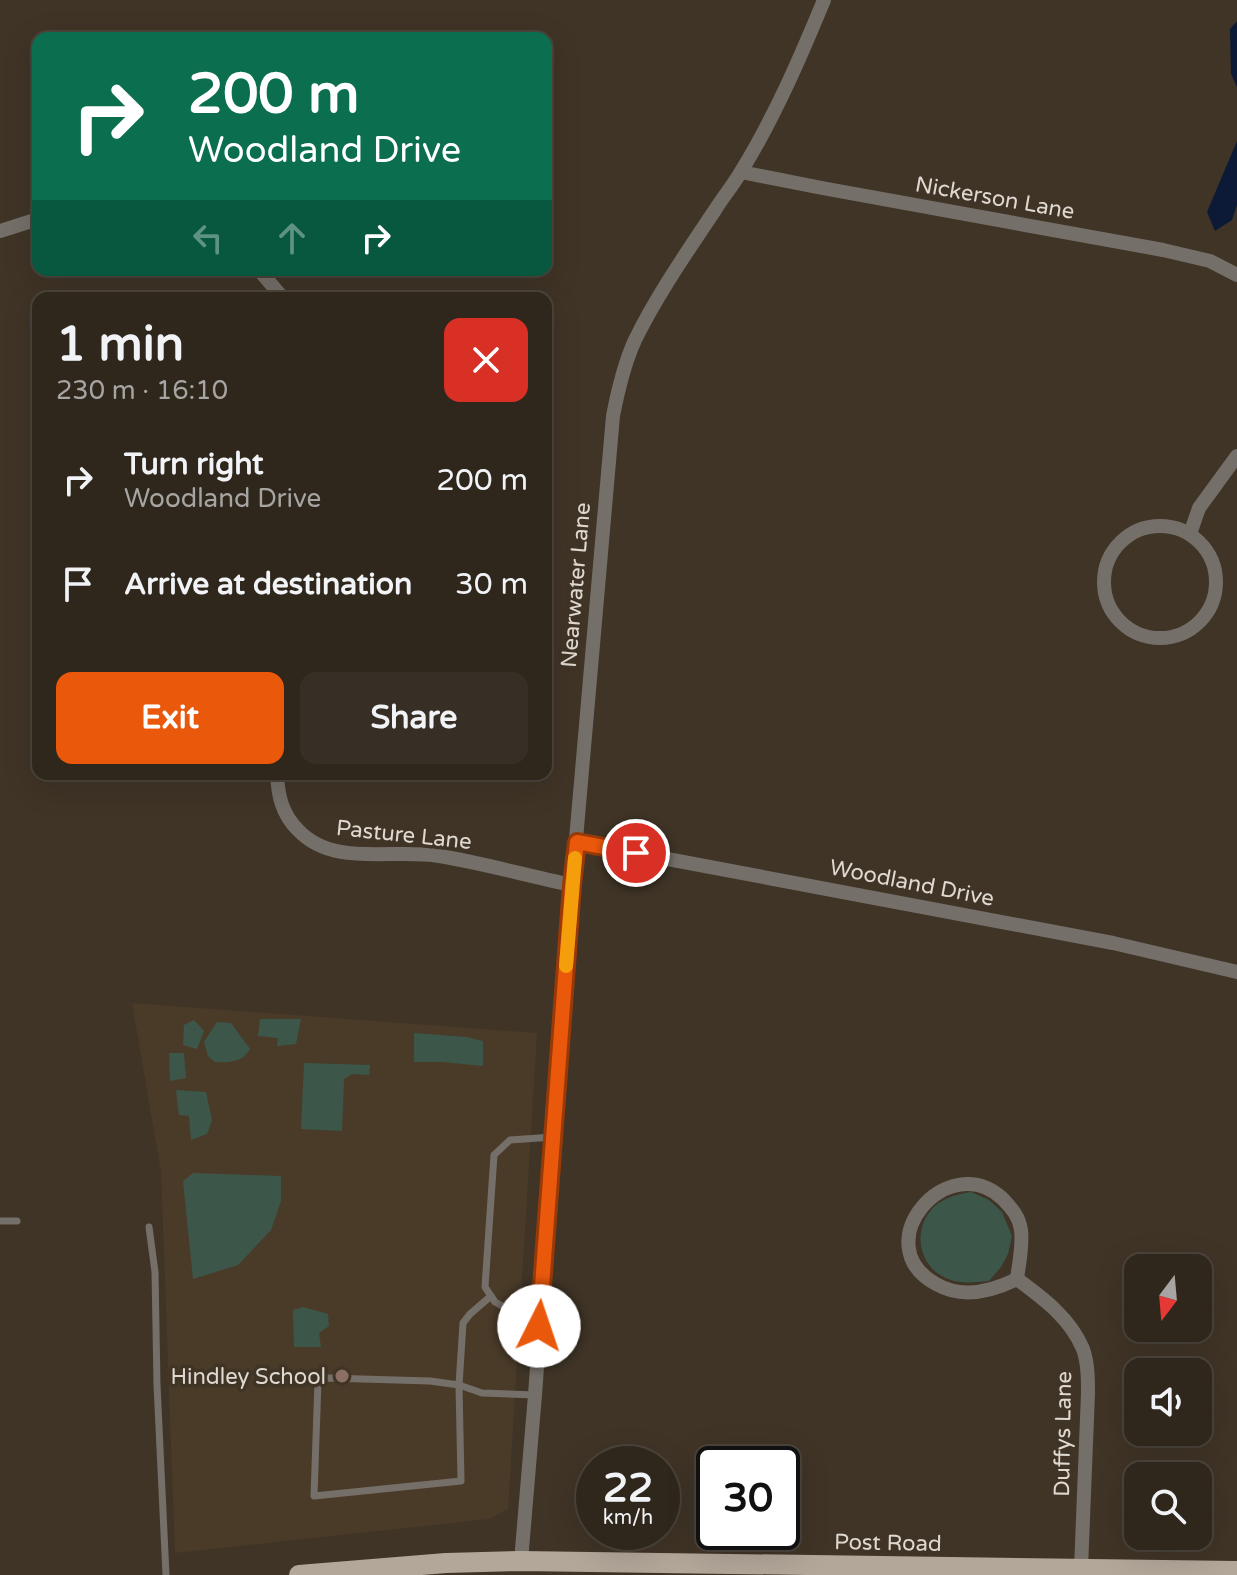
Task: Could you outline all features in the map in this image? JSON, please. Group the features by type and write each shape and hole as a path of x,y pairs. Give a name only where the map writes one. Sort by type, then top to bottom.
{"main road":[{"name":"Post Road","path":"299,1575 446,1569 521,1561 664,1569 1237,1571"}],"street":[{"name":"Nearwater Lane","path":"521,1561 572,885 613,416 620,380 634,342 658,299 741,172 791,79 824,0"},
{"name":"Nickerson Lane","path":"741,172 1163,250 1210,261 1237,275"},
{"path":"0,231 32,221"},
{"path":"264,276 278,292"},
{"path":"1190,534 1199,508 1237,456"},
{"path":"1157,526 1190,534 1205,547 1214,564 1217,582 1214,601 1204,618 1190,630 1172,637 1153,638 1135,633 1120,622 1106,597 1105,569 1113,551 1141,529 1157,526"},
{"name":"Pasture Lane","path":"277,780 283,810 290,822 303,836 330,850 350,854 436,855 572,885"},
{"name":"Woodland Drive","path":"577,842 1113,943 1237,972"},
{"path":"973,1184 995,1192 1015,1211 1021,1228 1017,1279 1001,1287 962,1293 924,1277 914,1265 908,1249 910,1228 916,1214 932,1195 951,1186 973,1184"},
{"name":"Duffys Lane","path":"1017,1279 1044,1299 1067,1322 1083,1349 1087,1369 1081,1569"}],"lane":[{"path":"539,1326 495,1302 485,1287 494,1155 510,1140 553,1137"},
{"path":"0,1221 17,1221"},
{"path":"149,1227 155,1272 166,1575"},
{"path":"491,1296 463,1323 459,1385 461,1481 314,1496 318,1381 328,1378 430,1381 459,1385 482,1393 535,1395"}],"shaded area":[{"name":"Hindley School","path":"132,1003 537,1033 508,1509 489,1519 175,1553 161,1172"}],"green space":[{"path":"260,1019 301,1019 296,1044 277,1046 278,1038 258,1036"},
{"path":"194,1020 204,1031 197,1049 183,1045 184,1025"},
{"path":"217,1022 231,1023 250,1049 244,1057 235,1061 215,1062 208,1056 204,1042"},
{"path":"414,1033 483,1041 483,1066 414,1062"},
{"path":"169,1053 184,1053 186,1078 170,1081"},
{"path":"304,1063 370,1065 369,1075 352,1074 344,1079 342,1131 301,1129"},
{"path":"176,1090 206,1092 212,1120 207,1134 191,1140 189,1116 179,1115"},
{"path":"193,1173 281,1176 281,1201 271,1230 238,1265 193,1279 183,1181"},
{"path":"971,1192 989,1200 1002,1212 1012,1236 1008,1254 989,1281 960,1282 940,1275 931,1267 921,1247 923,1225 936,1205 952,1196"},
{"path":"303,1307 328,1314 329,1326 319,1333 321,1347 294,1347 293,1310"}],"water":[{"path":"1237,21 1237,87 1231,74 1230,29"},
{"path":"1237,141 1237,205 1232,220 1215,231 1207,212"}],"slow traffic":[{"path":"566,966 575,858"}],"place":[{"name":"Hindley School","path":"342,1376"}],"route":[{"path":"539,1326 577,842 636,853"}]}
